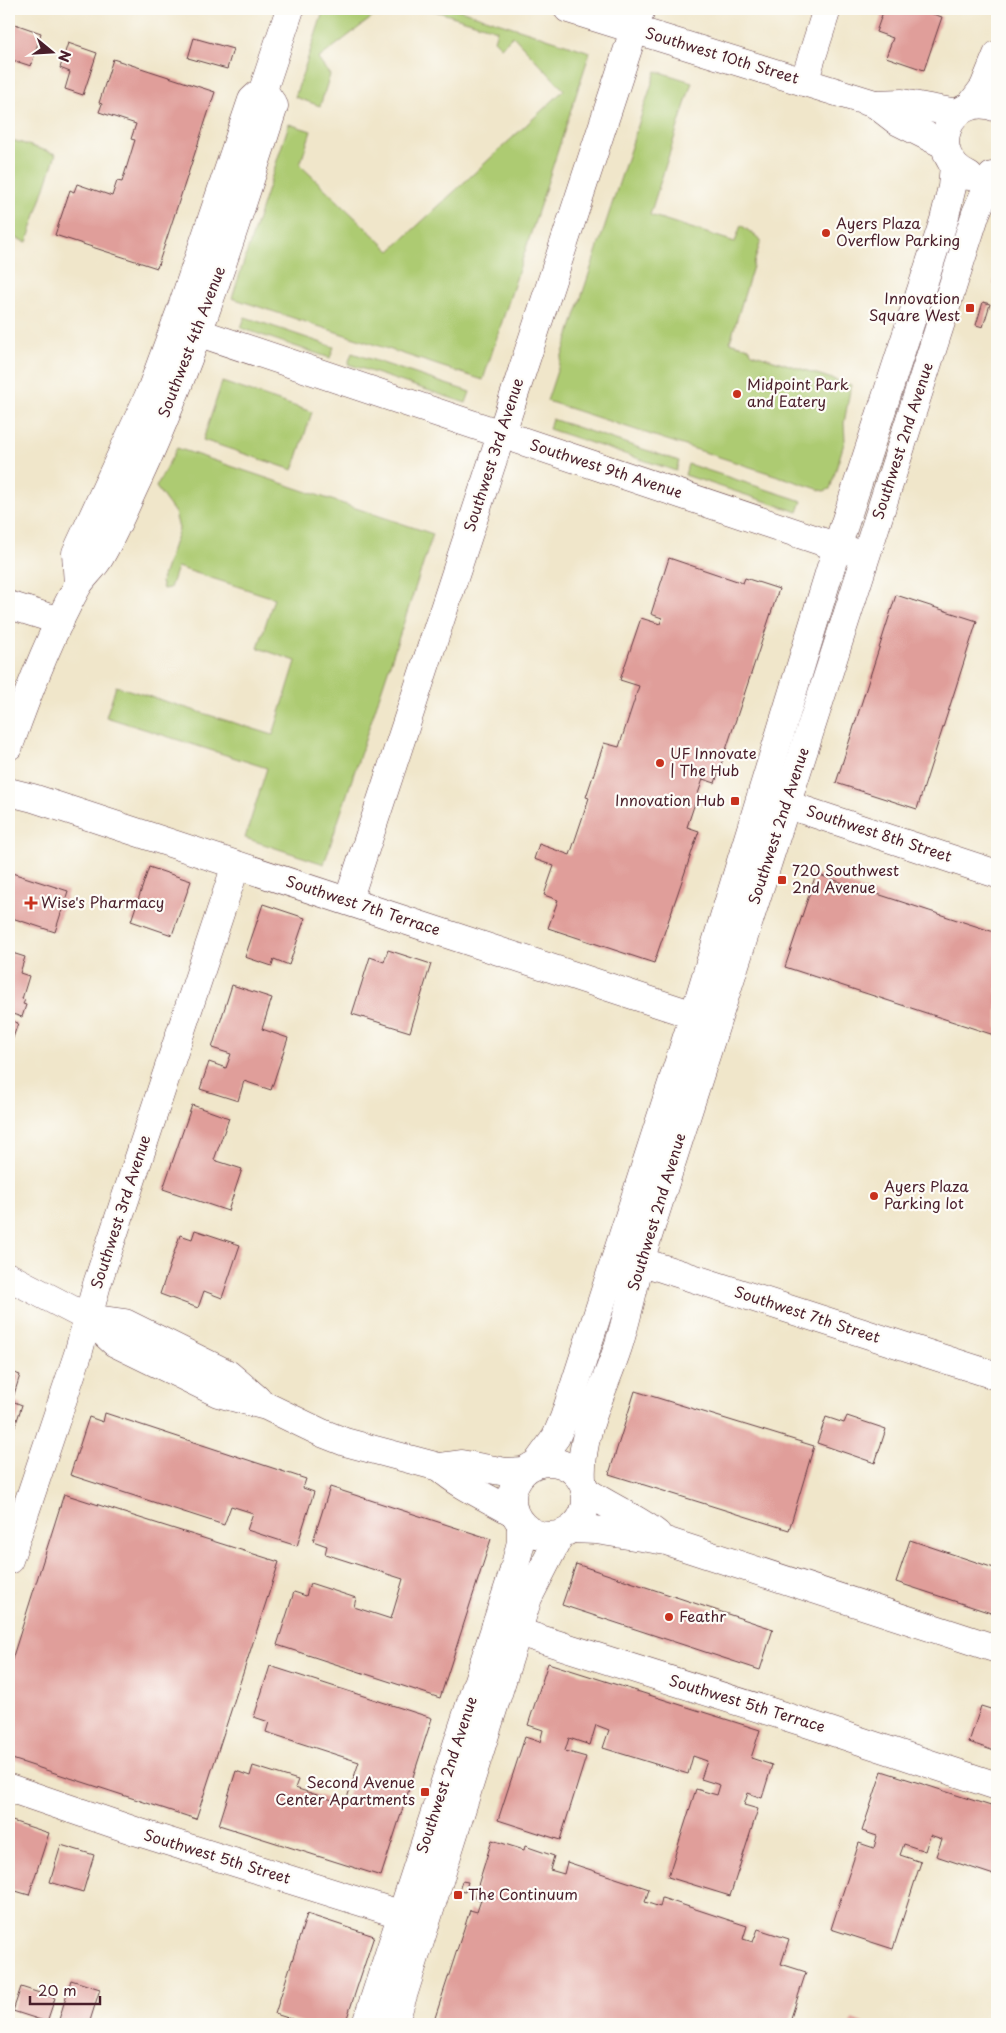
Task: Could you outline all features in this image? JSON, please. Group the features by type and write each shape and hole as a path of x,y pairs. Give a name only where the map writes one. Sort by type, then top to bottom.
{"street":[{"name":"Southwest 4th Avenue","path":"9,746 36,675 78,585 76,553 150,393 187,329 252,100 263,90 290,9"},
{"name":"Southwest 10th Street","path":"568,9 638,19 804,82 875,104 902,103 963,110 980,104 997,108"},
{"path":"804,82 827,9"},
{"name":"Southwest 3rd Avenue","path":"348,901 638,19"},
{"path":"963,110 984,88 997,55"},
{"name":"Southwest 10th Street","path":"875,104 897,121 949,155 962,172 970,176 983,178 995,175"},
{"name":"Southwest 2nd Avenue","path":"530,1467 556,1437 629,1257 705,1019 773,800 837,547 944,220 952,187 946,132 951,121 963,110"},
{"name":"Southwest 2nd Avenue","path":"773,800 865,556 976,213 995,175"},
{"name":"Southwest 9th Avenue","path":"187,329 865,556"},
{"path":"9,605 60,621"},
{"name":"Southwest 7th Terrace","path":"9,792 33,798 705,1019"},
{"name":"Southwest 8th Street","path":"773,800 997,874"},
{"name":"Southwest 3rd Avenue","path":"9,1560 78,1354 88,1318 236,865"},
{"name":"Southwest 2nd Avenue","path":"584,1486 581,1466 590,1424 619,1346 629,1257"},
{"name":"Southwest 7th Street","path":"629,1257 997,1376"},
{"path":"9,1277 88,1318 125,1323 228,1374 266,1406 345,1442 440,1467 462,1464 506,1472 556,1462 566,1465 575,1472 584,1486 602,1503 647,1526 666,1541"},
{"path":"440,1467 453,1480 492,1499 518,1519 529,1531 539,1535 550,1537 566,1532 596,1530 666,1541 997,1649"},
{"path":"518,1519 512,1502 512,1491 516,1480 530,1467"},
{"path":"566,1532 584,1512 584,1486"},
{"name":"Southwest 2nd Avenue","path":"366,2024 414,1919 507,1629 521,1542 518,1519"},
{"name":"Southwest 2nd Avenue","path":"507,1629 528,1598 566,1532"},
{"name":"Southwest 5th Terrace","path":"507,1629 812,1725 997,1786"},
{"name":"Southwest 5th Street","path":"9,1788 138,1832 414,1919"},
{"name":"Southwest 2nd Avenue","path":"394,2024 414,1919"}],"green space":[{"path":"324,9 383,9 318,59 330,75 320,106 295,97"},
{"path":"429,9 457,9 590,52 483,380 232,298 289,124 311,131 300,165 390,251 564,90 513,36 501,47 494,40 497,30"},
{"path":"656,71 692,82 650,215 735,242 741,225 761,240 730,342 749,348 752,353 851,385 844,423 845,440 830,489 824,491 547,401"},
{"path":"9,139 56,154 27,242 9,236"},
{"path":"245,317 334,347 330,358 241,328"},
{"path":"352,353 470,392 466,403 348,364"},
{"path":"222,382 312,412 293,470 203,440"},
{"path":"552,419 679,461 676,471 549,429"},
{"path":"177,448 433,534 324,864 245,838 267,768 106,717 116,686 273,735 296,661 258,648 274,598 177,567 170,588 163,589 161,582 179,529 175,513 156,487"},
{"path":"688,464 802,501 798,512 685,475"}],"building":[{"path":"853,9 866,9 865,13"},
{"path":"884,9 918,9 942,17 924,70 886,57 893,38 876,32"},
{"path":"9,22 41,33 31,66 9,59"},
{"path":"194,38 233,49 227,69 188,58"},
{"path":"68,43 97,53 83,95 65,89 70,72 60,68"},
{"path":"113,59 215,92 157,268 55,235 70,190 74,192 77,184 112,196 117,181 122,182 135,140 131,139 136,124 99,112 102,104 99,103"},
{"path":"997,273 997,286 993,284"},
{"path":"983,302 990,304 983,327 976,325"},
{"name":"UF Innovate | The Hub","path":"669,558 743,583 745,578 779,589 715,783 703,779 687,827 699,831 654,963 548,928 558,900 544,895 554,866 534,859 539,844 570,855 589,798 586,797 604,743 619,747 639,686 620,680 641,618 660,624 662,618 651,614"},
{"path":"896,595 977,621 917,809 836,783"},
{"path":"149,867 191,881 172,935 131,921"},
{"path":"12,873 68,891 55,932 9,917 9,882"},
{"path":"816,874 997,933 997,1036 785,967"},
{"path":"263,904 305,918 289,965 274,959 272,966 245,957"},
{"path":"388,950 431,964 410,1032 352,1014 370,957 384,962"},
{"path":"9,952 25,957 20,973 29,976 22,999 25,1000 23,1004 26,1005 22,1017 9,1013"},
{"path":"232,985 272,998 262,1029 288,1038 271,1090 244,1081 238,1101 200,1089 209,1062 226,1068 231,1054 212,1048"},
{"path":"9,1020 18,1023 9,1050"},
{"path":"192,1105 229,1118 214,1160 242,1169 228,1211 163,1189"},
{"path":"195,1230 240,1245 222,1298 204,1291 198,1308 160,1294 180,1235 192,1239"},
{"path":"9,1371 20,1375 12,1401 22,1405 9,1445"},
{"path":"635,1391 814,1446 789,1530 609,1474"},
{"path":"105,1413 306,1479 303,1488 314,1492 297,1546 247,1530 253,1513 231,1506 224,1525 70,1475 89,1417 103,1422"},
{"path":"847,1416 886,1429 875,1463 817,1443 826,1417 844,1423"},
{"path":"330,1487 491,1539 440,1698 277,1645 294,1592 306,1596 310,1583 356,1598 354,1607 391,1619 403,1579 325,1554 327,1546 313,1541"},
{"path":"64,1494 279,1562 196,1819 9,1758 12,1750 9,1750 9,1669"},
{"path":"910,1540 997,1569 997,1615 896,1582"},
{"path":"576,1564 773,1629 760,1670 562,1605"},
{"path":"548,1663 760,1730 751,1758 772,1765 762,1798 748,1793 744,1805 758,1809 730,1896 668,1877 696,1789 717,1795 720,1785 701,1779 707,1761 693,1756 688,1774 603,1748 609,1730 596,1725 590,1745 569,1738 565,1751 586,1757 560,1840 498,1820 525,1737 540,1742 543,1730 528,1725"},
{"path":"270,1666 432,1718 381,1876 219,1825 236,1771 250,1776 253,1766 298,1780 295,1788 345,1804 359,1762 266,1732 269,1722 254,1717"},
{"path":"981,1706 997,1711 997,1752 969,1742"},
{"path":"882,1771 997,1808 997,1876 936,1856 942,1839 930,1835 925,1851 904,1844 900,1855 921,1862 893,1949 831,1929 859,1843 874,1848 877,1836 862,1831"},
{"path":"12,1821 49,1833 29,1895 9,1889 9,1832"},
{"path":"492,1840 524,1850 525,1846 554,1856 550,1870 564,1874 567,1862 649,1889 645,1902 660,1907 662,1898 747,1926 743,1939 753,1942 758,1929 789,1939 781,1964 806,1972 789,2024 433,2024 470,1910 477,1912 481,1900 474,1898"},
{"path":"61,1845 94,1855 83,1892 50,1882"},
{"path":"462,1881 468,1882 465,1892 459,1891"},
{"path":"307,1914 374,1936 345,2024 308,2024 275,2014"},
{"path":"71,1980 100,1989 89,2024 58,2023"},
{"path":"21,1987 55,1998 47,2022 13,2011"},
{"path":"997,2003 997,2024 990,2024"},
{"path":"852,2019 867,2024 851,2024"}],"place":[{"name":"Ayers Plaza Overflow Parking","path":"826,233"},
{"name":"Innovation Square West","path":"970,308"},
{"name":"Midpoint Park and Eatery","path":"737,394"},
{"name":"UF Innovate | The Hub","path":"660,763"},
{"name":"Innovation Hub","path":"735,801"},
{"name":"720 Southwest 2nd Avenue","path":"782,880"},
{"name":"Wise's Pharmacy","path":"31,903"},
{"name":"Ayers Plaza Parking lot","path":"874,1196"},
{"name":"Feathr","path":"669,1617"},
{"name":"Second Avenue Center Apartments","path":"425,1792"},
{"name":"The Continuum","path":"458,1895"}]}
